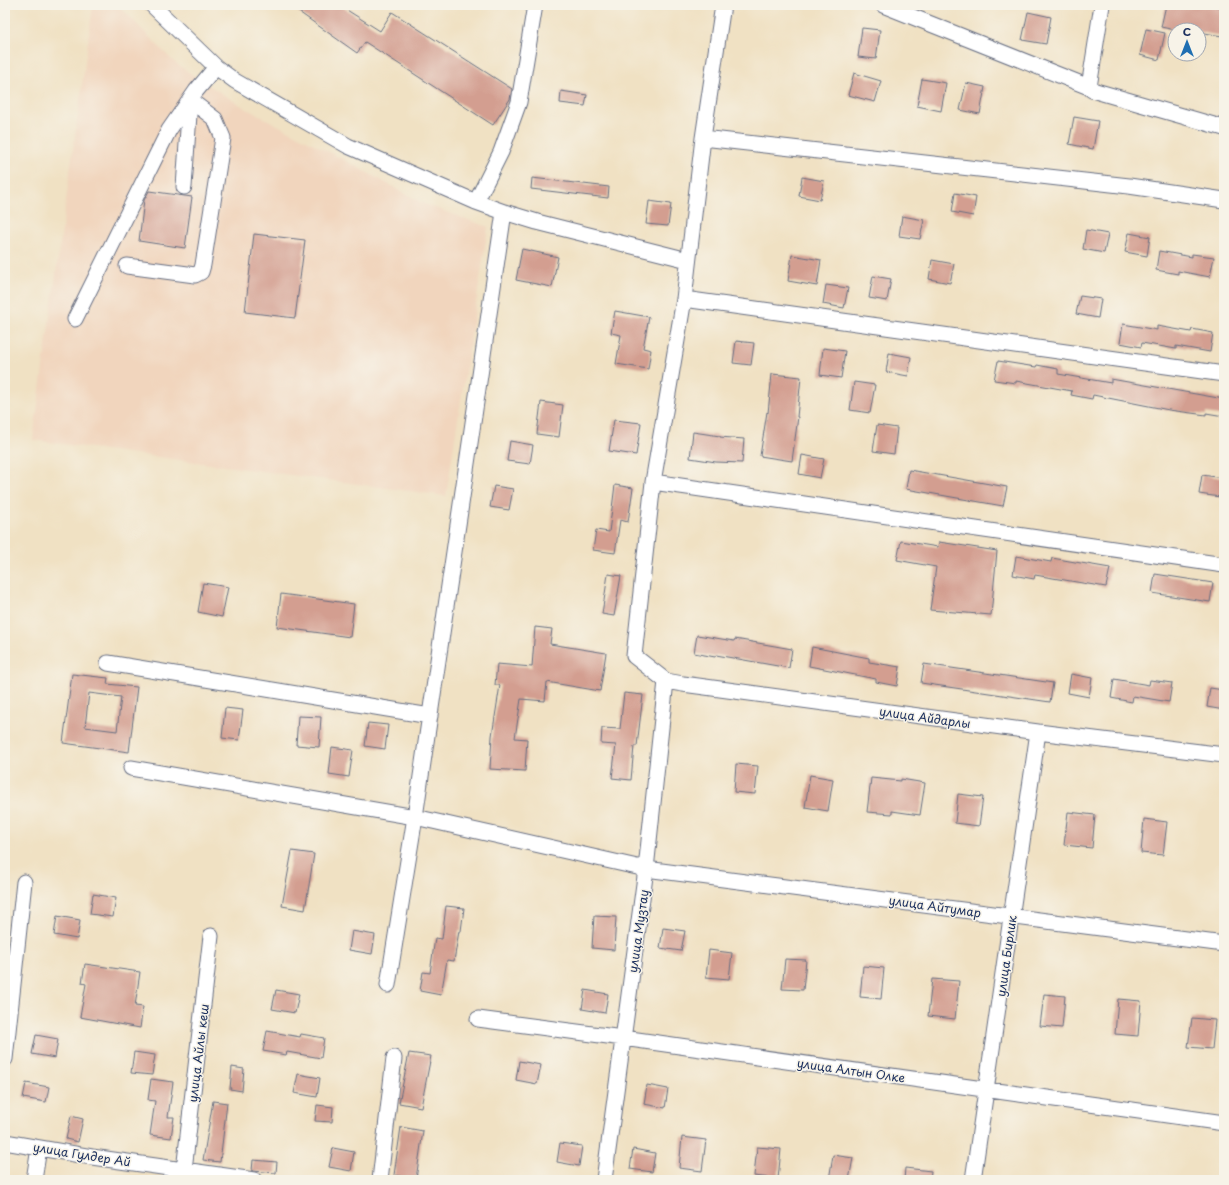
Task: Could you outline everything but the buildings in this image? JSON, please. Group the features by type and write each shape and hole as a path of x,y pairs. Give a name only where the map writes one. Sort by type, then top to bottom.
{"street":[{"path":"152,5 216,67 235,81 348,146 476,202 504,212 537,222 688,260"},
{"path":"476,202 501,152 519,102 535,5"},
{"path":"666,681 634,656 653,482 684,299 703,138 724,5"},
{"path":"883,5 919,12 1092,90 1224,128"},
{"path":"1088,87 1102,5"},
{"path":"75,319 169,130 216,67"},
{"path":"184,187 190,100"},
{"path":"127,266 195,275 201,272 223,138 215,119 190,100"},
{"path":"703,138 1129,186 1224,200"},
{"path":"388,985 415,816 504,212"},
{"path":"684,299 1224,374"},
{"path":"653,482 1224,565"},
{"path":"108,663 430,716"},
{"name":"улица Айдарлы","path":"666,681 1038,732 1224,755"},
{"name":"улица Музтау","path":"604,1180 646,869 666,681"},
{"name":"улица Бирлик","path":"973,1180 1038,732"},
{"name":"улица Айтумар","path":"131,768 415,816 646,869 1224,944"},
{"path":"5,1059 24,882"},
{"name":"улица Айлы кеш","path":"184,1170 211,936"},
{"name":"улица Алтын Олке","path":"478,1019 623,1038 1224,1123"},
{"path":"380,1180 394,1058"},
{"name":"улица Гулдер Ай","path":"5,1142 226,1178 254,1180"},
{"path":"34,1180 39,1148"}],"shaded area":[{"path":"93,5 118,5 173,61 245,108 424,204 488,227 446,496 33,440"}]}
